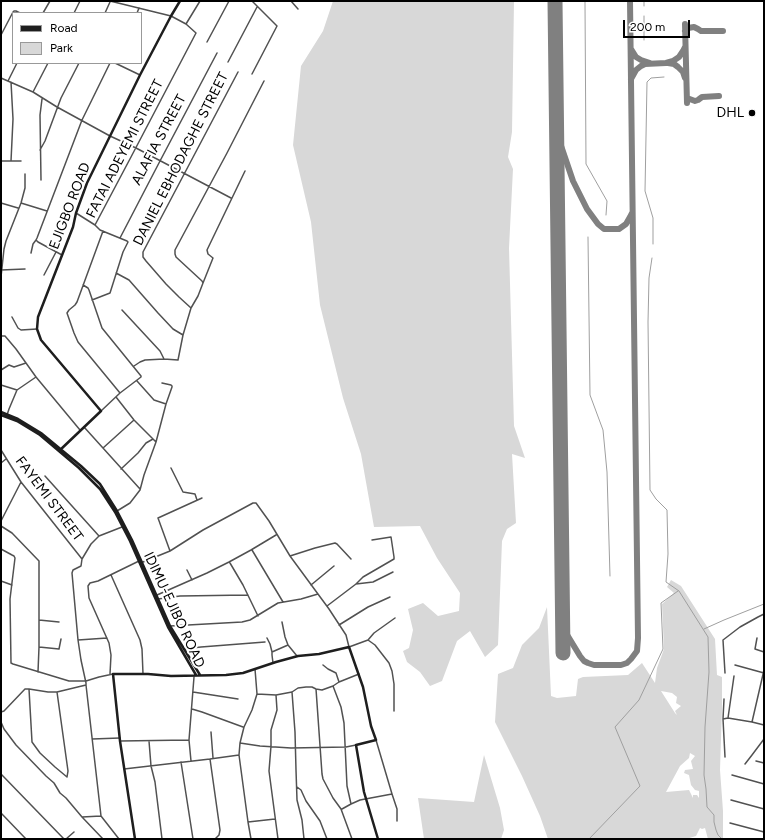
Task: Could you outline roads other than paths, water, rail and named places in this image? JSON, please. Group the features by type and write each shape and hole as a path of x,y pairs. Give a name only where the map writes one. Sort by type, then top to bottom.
{"main road":[{"name":"EJIGBO ROAD","path":"37,329 38,317 73,227 76,213 87,184 140,75 180,1"},
{"path":"37,329 41,340 101,411 60,450"},
{"name":"IDIMU-EJIBO ROAD","path":"1,412 18,418 42,433 98,486 115,512 130,541 172,631 195,676 143,674 112,675"},
{"name":"IDIMU-EJIBO ROAD","path":"1,415 17,421 40,435 100,484 117,511 143,562 160,606 172,631 201,676"},
{"path":"195,676 226,675 243,672 298,656 319,654 349,647 363,687 371,726 376,740 356,745 366,799 378,839"},
{"path":"112,675 135,839"}],"street":[{"path":"44,12 50,1"},
{"path":"74,12 80,1"},
{"path":"105,12 110,1 171,16 186,24 200,1"},
{"path":"207,42 230,1"},
{"path":"252,1 277,26 252,74"},
{"path":"290,1 298,9"},
{"path":"228,62 257,6"},
{"path":"137,12 139,8"},
{"path":"1,35 12,14"},
{"name":"FATAI ADEYEMI STREET","path":"120,238 102,231 95,225 196,33 186,24"},
{"name":"ALAFIA STREET","path":"120,238 217,53"},
{"path":"8,81 16,64"},
{"path":"33,92 47,64"},
{"path":"40,150 45,141 61,98 78,64"},
{"path":"31,253 33,244 36,240 82,120 110,64"},
{"path":"117,64 140,75"},
{"name":"DANIEL EBHODAGHE STREET","path":"191,308 166,284 143,257 143,252 238,72"},
{"path":"1,78 33,92 42,99 110,136 231,198"},
{"path":"203,283 176,257 175,250 264,81"},
{"path":"11,82 11,161"},
{"path":"41,180 40,115 42,99"},
{"path":"1,161 20,161"},
{"path":"134,366 142,361 179,359 183,335 191,308 203,285 213,258 208,254 207,250 244,171"},
{"path":"1,277 1,265 6,241 26,188 25,174"},
{"path":"1,203 19,208"},
{"path":"21,203 47,211"},
{"path":"76,213 95,225"},
{"path":"102,231 77,302 68,311 78,342 120,393"},
{"path":"92,300 110,293 123,252 128,242 120,238"},
{"path":"36,240 62,255"},
{"path":"44,275 56,252"},
{"path":"1,270 25,269"},
{"path":"116,273 129,280 163,318 174,329 183,335"},
{"path":"83,285 88,288 102,328 141,376 101,411"},
{"path":"122,310 160,352 164,359"},
{"path":"12,317 18,328 21,330 37,329"},
{"path":"1,336 5,336 36,377 80,430"},
{"path":"1,370 9,365 14,368 26,363"},
{"path":"7,415 17,390 36,377"},
{"path":"136,380 154,400 166,404"},
{"path":"117,511 130,503 140,490 172,386 170,384 162,384"},
{"path":"1,385 17,390"},
{"path":"116,397 134,420 156,442"},
{"path":"103,448 134,420"},
{"path":"84,426 140,490"},
{"path":"121,468 138,453 146,443 154,439"},
{"name":"FAYEMI STREET","path":"1,450 21,482 82,559"},
{"path":"1,463 6,459"},
{"path":"171,468 183,492 195,494 197,500"},
{"path":"45,476 99,536"},
{"path":"1,521 21,482"},
{"path":"170,551 158,518 202,498"},
{"path":"143,562 170,551 203,530 253,503 256,503 290,556 327,606 346,635 349,647 368,640 374,633 395,618"},
{"path":"1,526 12,533 39,561 38,672"},
{"path":"119,839 101,816 86,681 78,640 72,573 73,570 80,566 82,559 91,544 99,536 122,527"},
{"path":"156,595 229,562 252,550 277,534"},
{"path":"327,606 356,584 362,577 394,559 391,537 372,540"},
{"path":"290,556 335,543 351,559"},
{"path":"1,549 12,554 15,558 10,599 11,663 68,681 86,681 112,675 111,655 107,638 90,598 88,586 90,583 98,581 139,561"},
{"path":"252,550 283,602"},
{"path":"229,562 258,616"},
{"path":"311,585 334,566"},
{"path":"187,570 192,580"},
{"path":"356,584 373,582 394,572"},
{"path":"110,575 140,640 142,649 143,674"},
{"path":"1,580 12,585"},
{"path":"170,626 242,622 258,616 278,603 318,594"},
{"path":"158,599 180,596 248,595"},
{"path":"339,625 368,607 390,597"},
{"path":"725,673 723,640 740,627 764,614"},
{"path":"39,620 59,622"},
{"path":"282,622 288,645 298,656"},
{"path":"78,640 107,638"},
{"path":"267,638 272,652 273,663"},
{"path":"757,638 755,649 764,652"},
{"path":"39,647 59,649 61,639"},
{"path":"368,640 375,645 392,671 394,684 394,711"},
{"path":"184,649 266,642"},
{"path":"272,652 288,645"},
{"path":"323,665 336,673 339,682"},
{"path":"736,665 764,673"},
{"path":"251,839 239,754 244,727 252,710 257,694 255,669"},
{"path":"752,722 764,670"},
{"path":"257,694 276,695 292,692 298,688 306,686 322,690 359,674"},
{"path":"191,760 190,740 195,676"},
{"path":"728,718 734,676"},
{"path":"1,712 4,711 24,690 29,689 57,692 86,685"},
{"path":"333,686 341,708 344,723 347,786 351,804"},
{"path":"29,689 32,742 40,753 67,777 68,771 57,692"},
{"path":"316,689 323,780 341,809 352,839"},
{"path":"193,692 238,699"},
{"path":"292,692 298,804 304,839"},
{"path":"276,695 277,710 271,730 269,771 278,839"},
{"path":"724,699 723,718 725,757"},
{"path":"192,709 244,727"},
{"path":"723,718 764,725"},
{"path":"1,722 4,729 16,745 54,783 60,793 103,839"},
{"path":"211,732 212,759 220,830 219,835 215,839"},
{"path":"92,739 149,741 190,740"},
{"path":"744,764 764,739"},
{"path":"376,740 397,809 397,821"},
{"path":"149,741 151,766 155,782 162,839"},
{"path":"240,743 295,748 346,747 356,745"},
{"path":"124,769 191,760 212,759 239,754"},
{"path":"756,761 764,763"},
{"path":"182,762 192,839"},
{"path":"1,774 65,839 74,832"},
{"path":"732,774 764,784"},
{"path":"297,787 301,790 306,801 320,821 327,839"},
{"path":"341,809 366,799 392,794"},
{"path":"732,800 764,809"},
{"path":"1,814 26,839"},
{"path":"82,817 101,816"},
{"path":"248,822 275,819"},
{"path":"730,823 764,832"}],"waterway":[{"path":"585,1 586,164 607,201 606,215"},
{"path":"644,1 644,6"},
{"path":"644,16 644,40"},
{"path":"653,244 653,218 645,191 647,82 651,78 664,77"},
{"path":"588,237 590,395 603,430 607,472 610,576"},
{"path":"652,258 649,278 648,322 650,490 656,499 667,510 668,554 666,582 679,591 708,637 709,672 705,727 704,775 707,807 714,815 716,830 722,839"},
{"path":"589,839 640,786 615,727 639,700 663,649 661,603 678,591"},
{"path":"704,629 764,604"}],"place":[{"name":"DHL","path":"752,113"}]}
